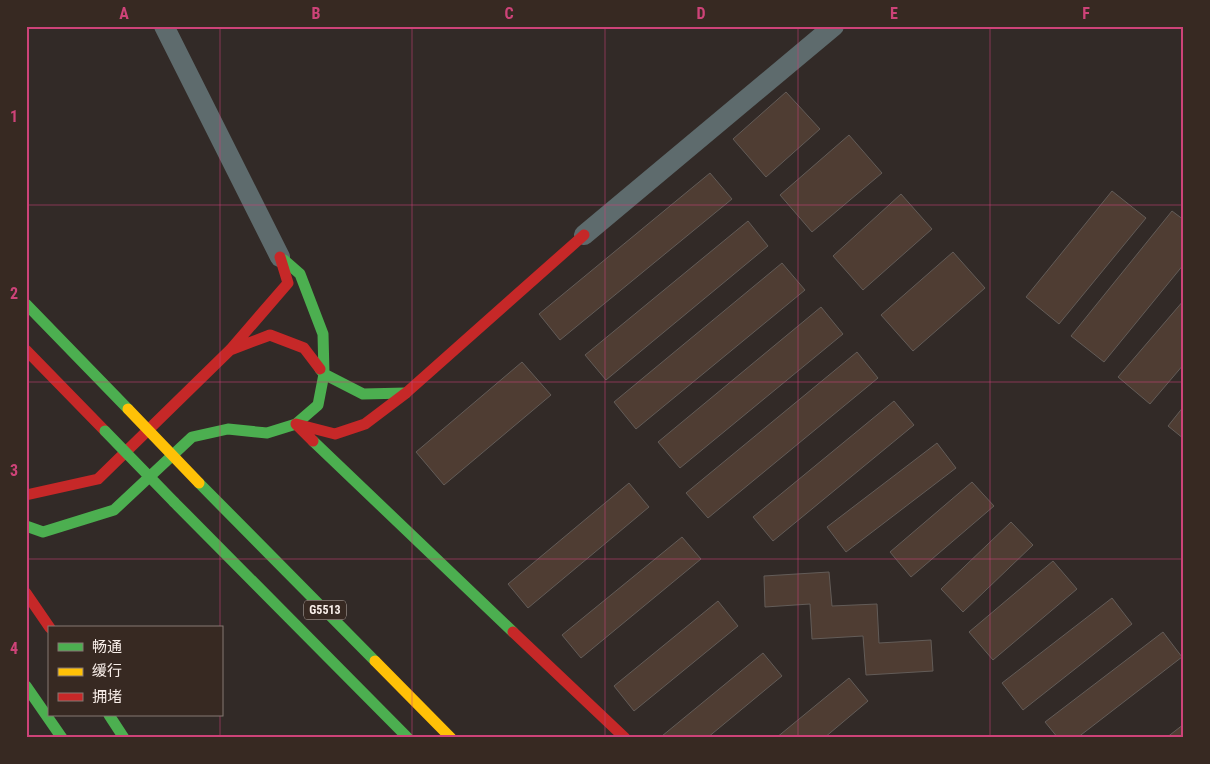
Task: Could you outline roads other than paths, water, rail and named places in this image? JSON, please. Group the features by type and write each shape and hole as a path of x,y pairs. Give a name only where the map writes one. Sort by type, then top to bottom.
{"main road":[{"path":"296,424 335,434 365,424 406,393 584,235"},
{"path":"26,495 98,479 230,350 288,284 280,257"},
{"path":"26,526 43,532 114,510 192,437 228,429 267,433 296,424 318,405 324,374 322,334 300,274 280,257"},
{"name":"G5513","path":"26,304 199,483 451,738"},
{"path":"230,350 270,335 304,348 324,374 363,394 406,393"},
{"name":"G5513","path":"26,350 408,738"},
{"path":"296,424 625,738"},
{"path":"26,593 49,626"},
{"path":"26,686 62,738"},
{"path":"111,716 124,738"}],"street":[{"path":"164,26 280,257"},
{"path":"584,235 834,26"}]}
